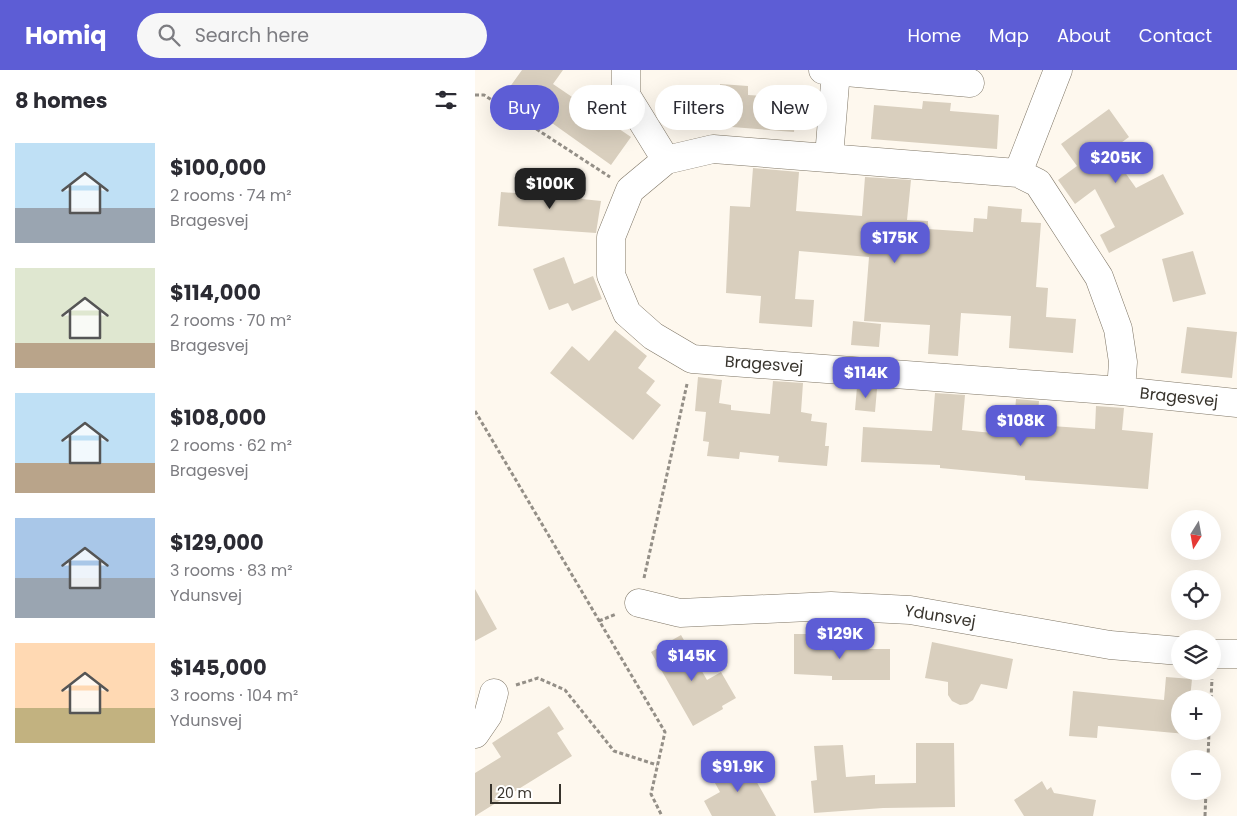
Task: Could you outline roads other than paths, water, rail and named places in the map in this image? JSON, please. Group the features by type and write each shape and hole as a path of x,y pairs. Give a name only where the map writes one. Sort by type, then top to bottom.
{"street":[{"path":"627,70 626,95 666,160"},
{"path":"1018,173 1058,70"},
{"path":"829,157 830,71 970,83"},
{"name":"Bragesvej","path":"1121,391 1123,362 1118,329 1099,277 1038,183 1018,173 713,149 666,160 630,190 611,237 611,275 627,312 653,336 692,359 1121,391 1237,403"},
{"name":"Ydunsvej","path":"639,603 680,613 831,606 910,610 1110,645 1171,650"},
{"path":"1221,654 1237,654"},
{"path":"475,734 488,716 495,693"}]}
